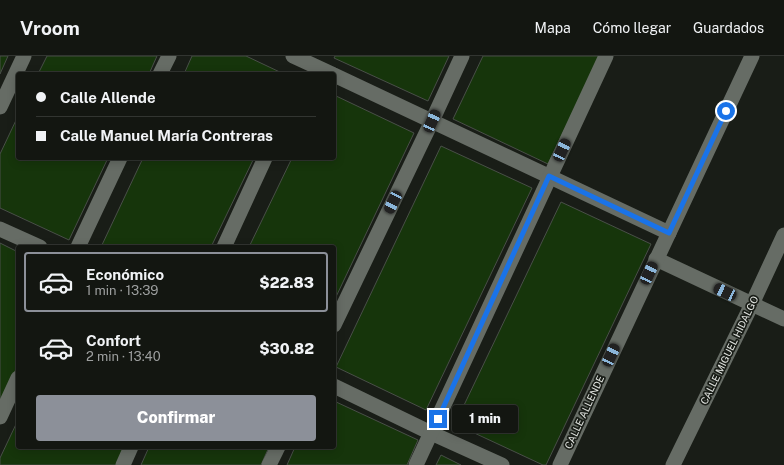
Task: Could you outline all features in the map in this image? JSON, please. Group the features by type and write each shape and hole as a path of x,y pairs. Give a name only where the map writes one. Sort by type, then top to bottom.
{"street":[{"path":"16,72 24,56"},
{"path":"161,72 169,56"},
{"path":"293,56 328,72"},
{"path":"336,321 462,56"},
{"path":"416,465 606,56"},
{"name":"CALLE ALLENDE","path":"560,465 752,56"},
{"path":"0,107 16,73"},
{"path":"336,75 669,233"},
{"path":"79,245 119,160"},
{"path":"225,245 264,160"},
{"path":"0,229 36,245"},
{"name":"CALLE MIGUEL HIDALGO","path":"673,465 752,304 784,234"},
{"path":"656,259 784,319"},
{"path":"0,417 16,382"},
{"path":"336,387 431,433 502,465"},
{"path":"123,465 130,449"},
{"path":"270,465 277,449"}],"building":[{"path":"0,56 8,56 0,74"},
{"path":"47,56 157,56 150,72 39,72"},
{"path":"192,56 246,56 280,72 185,72"},
{"path":"335,56 449,56 428,101 334,58"},
{"path":"483,56 600,56 548,164 453,119"},
{"path":"336,96 414,133 336,297 336,245 250,245 291,160 336,160"},
{"path":"16,120 16,160 107,160 69,240 0,208 0,154"},
{"path":"441,146 532,188 426,410 336,367"},
{"path":"142,160 253,160 212,245 102,245"},
{"path":"561,202 651,244 546,465 543,465 455,424"},
{"path":"0,243 16,251 16,369 0,403"},
{"path":"336,402 418,440 407,465 287,465 294,449 336,449"},
{"path":"16,424 16,449 124,449 116,465 0,465 0,458"},
{"path":"148,449 268,449 261,465 141,465"},
{"path":"441,455 461,465 436,465"}],"route":[{"path":"438,419 549,176 669,233 726,111"}]}
